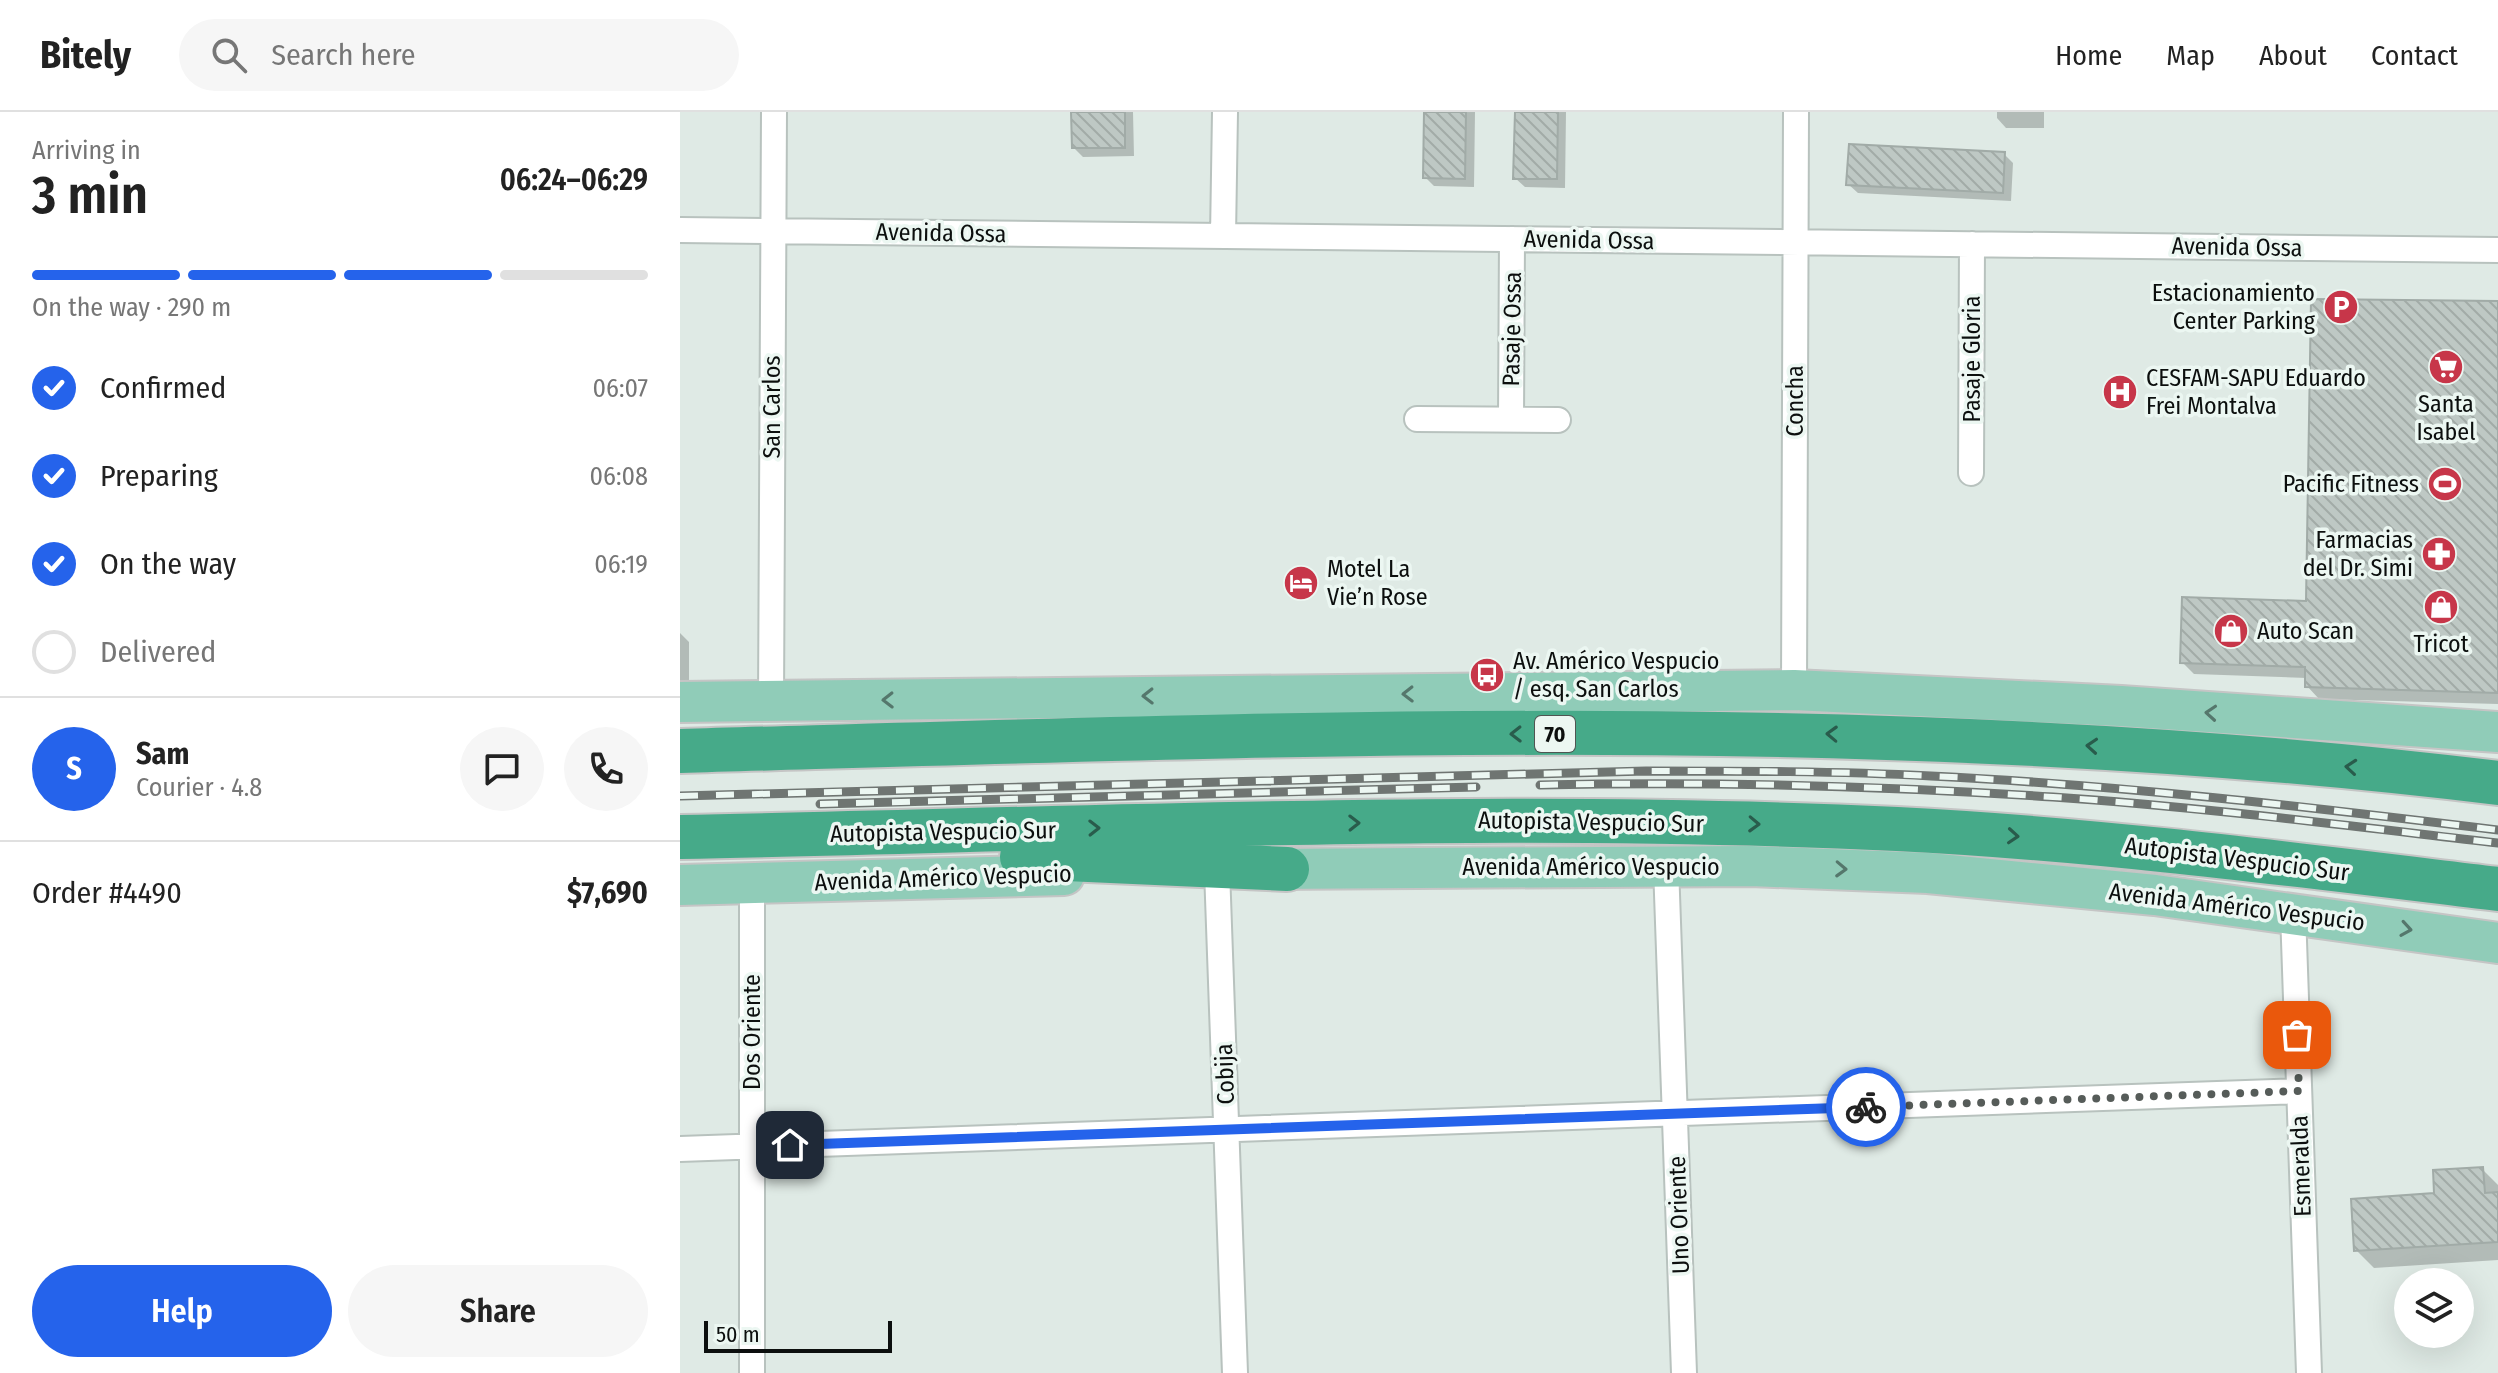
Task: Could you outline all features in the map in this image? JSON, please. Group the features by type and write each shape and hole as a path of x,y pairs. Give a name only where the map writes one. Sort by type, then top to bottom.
{"highway":[{"name":"70","path":"680,751 1129,738 1801,733 2115,747 2344,766 2498,783"},
{"name":"Autopista Vespucio Sur","path":"680,840 1473,820 1760,824 2078,841 2498,889"},
{"path":"680,840 1287,869"}],"main road":[{"path":"680,702 1794,690 2121,706 2498,732"},
{"name":"Avenida Américo Vespucio","path":"680,885 1217,870 1751,866 1928,873 2155,895 2498,943"}],"street":[{"name":"San Carlos","path":"771,701 774,112"},
{"path":"1223,236 1225,112"},
{"name":"Concha","path":"1794,690 1796,112"},
{"name":"Avenida Ossa","path":"680,230 2498,250"},
{"name":"Pasaje Ossa","path":"1511,419 1512,239"},
{"name":"Pasaje Gloria","path":"1971,473 1972,244"},
{"name":"Pasaje Ossa","path":"1417,419 1558,420"},
{"name":"Uno Oriente","path":"1666,866 1684,1373"},
{"name":"Cobija","path":"1217,870 1235,1373"},
{"name":"Dos Oriente","path":"752,883 752,1373"},
{"name":"Esmeralda","path":"2293,912 2309,1373"},
{"path":"680,1149 2299,1091"}],"building":[{"path":"1071,112 1125,112 1125,148 1072,148"},
{"path":"1424,112 1466,112 1465,179 1423,178"},
{"path":"1515,112 1558,112 1557,179 1513,179"},
{"path":"1849,144 2005,152 2003,193 1846,185"},
{"path":"2311,299 2498,301 2498,693 2305,687 2305,667 2180,663 2182,597 2306,601"},
{"path":"2483,1167 2485,1193 2498,1192 2498,1242 2354,1251 2351,1199 2434,1193 2433,1170"}],"railway":[{"path":"680,796 1646,771 1824,772 2002,780 2144,791 2498,830"},
{"path":"1540,785 1796,785 2053,797 2220,811 2498,843"},
{"path":"820,804 1476,787"}],"way so far":[{"path":"1866,1107 2299,1091 2297,1035"}],"place":[{"name":"Estacionamiento Center Parking","path":"2341,307"},
{"name":"Santa Isabel","path":"2446,367"},
{"name":"CESFAM-SAPU Eduardo Frei Montalva","path":"2120,392"},
{"name":"Pacific Fitness","path":"2445,484"},
{"name":"Farmacias del Dr. Simi","path":"2439,554"},
{"name":"Motel La Vie’n Rose","path":"1301,583"},
{"name":"Tricot","path":"2441,607"},
{"name":"Auto Scan","path":"2231,631"},
{"name":"Av. Américo Vespucio / esq. San Carlos","path":"1487,675"}],"route":[{"path":"790,1145 1866,1107"}]}
